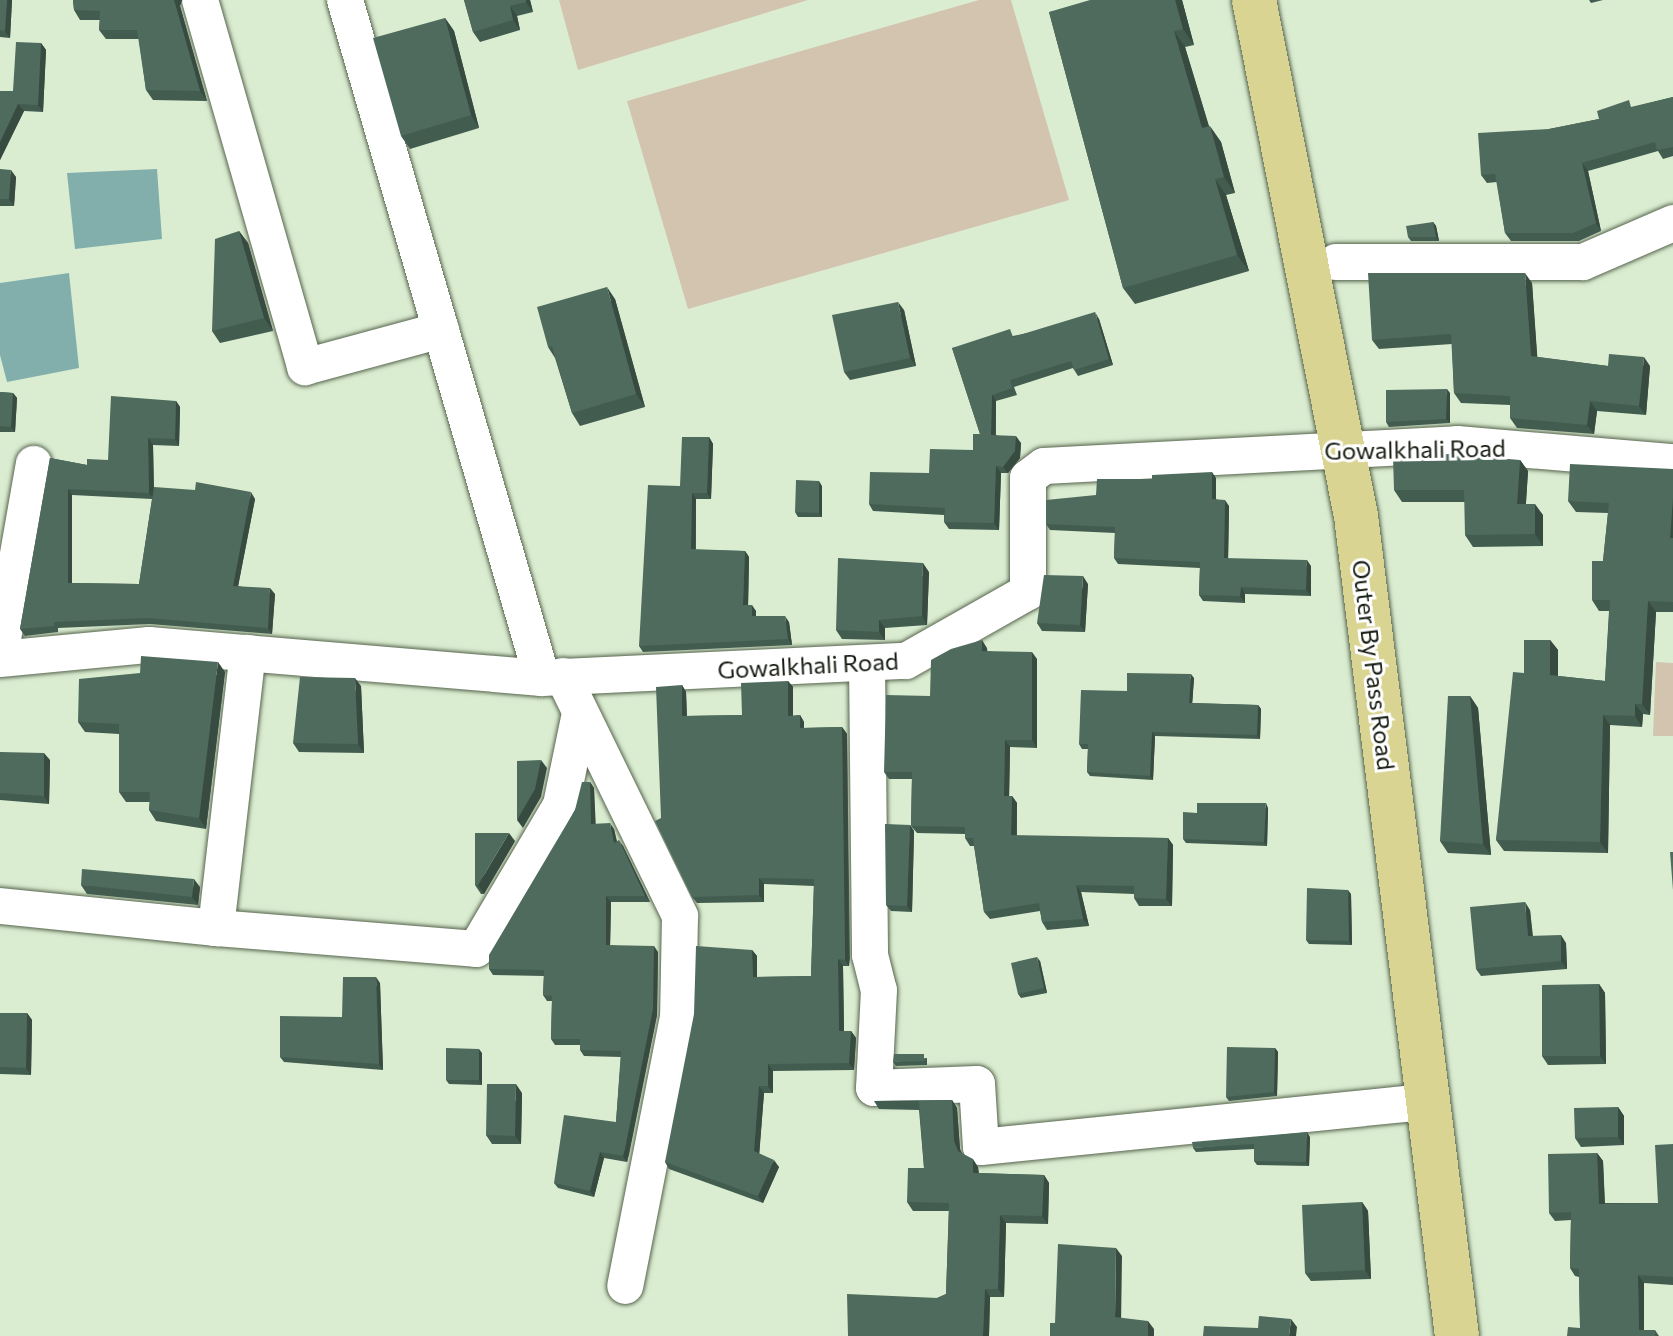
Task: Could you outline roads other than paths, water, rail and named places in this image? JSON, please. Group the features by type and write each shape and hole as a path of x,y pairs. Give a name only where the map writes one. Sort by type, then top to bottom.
{"main road":[{"name":"Outer By Pass Road","path":"1254,0 1356,448 1386,525 1482,1336"},
{"name":"Outer By Pass Road","path":"1285,0 1336,262 1356,448 1356,516 1457,1336"}],"street":[{"path":"200,0 305,367 441,330"},
{"path":"345,0 441,330 552,677 580,713 680,916 678,1017 625,1286"},
{"path":"1336,262 1583,262 1673,223"},
{"name":"Gowalkhali Road","path":"0,657 149,645 552,677 906,661 1028,592 1028,478 1044,466 1457,444 1673,462"},
{"path":"0,657 34,464"},
{"path":"216,928 248,653"},
{"path":"867,663 870,955 879,990 874,1088 977,1084 981,1147 1427,1102"},
{"path":"0,906 216,928 476,949 561,805 580,713"}],"water":[{"path":"157,169 162,239 75,249 67,173"},
{"path":"69,273 79,368 7,382 0,355 0,283"}]}
